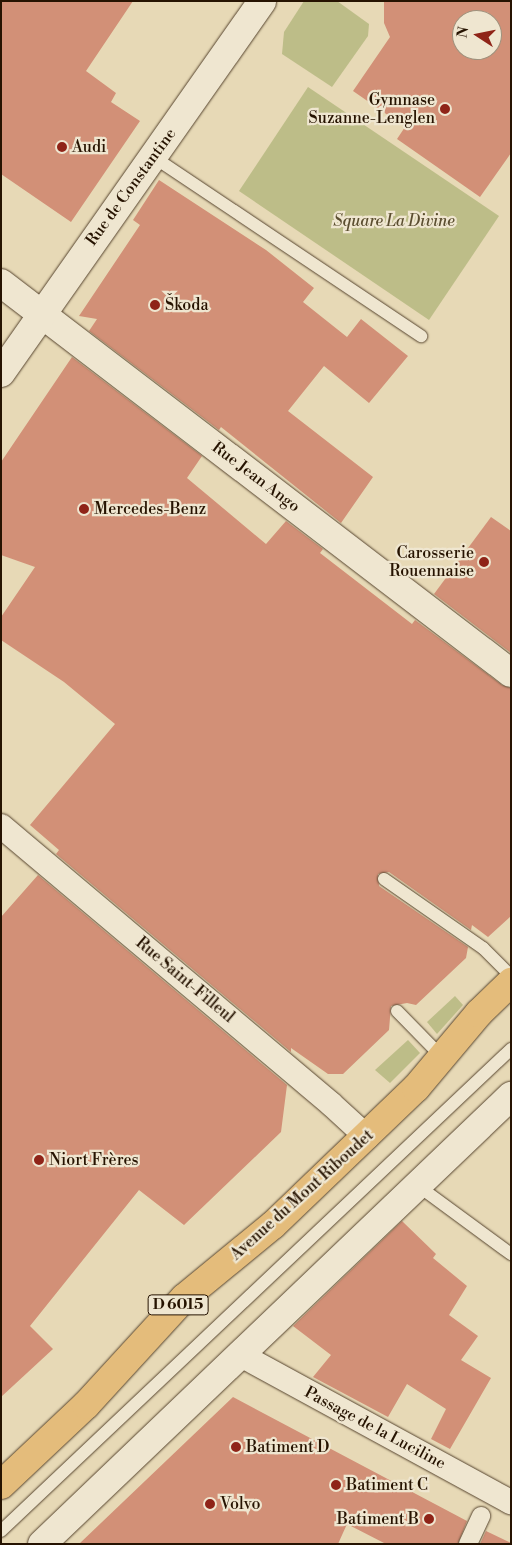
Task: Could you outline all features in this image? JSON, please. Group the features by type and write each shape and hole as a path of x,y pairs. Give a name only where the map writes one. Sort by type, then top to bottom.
{"main road":[{"name":"Avenue du Mont Riboudet","path":"1,1485 86,1405 184,1298 273,1225 416,1088 479,1013 511,982"}],"street":[{"name":"Rue de Constantine","path":"1,373 262,1"},
{"name":"Rue Jean Ango","path":"1,283 511,672"},
{"name":"Rue Saint-Filleul","path":"1,826 331,1104 366,1137"},
{"path":"42,1544 511,1096"},
{"name":"Passage de la Luciline","path":"239,1354 511,1502"},
{"path":"468,1544 481,1516"}],"lane":[{"path":"152,156 421,336"},
{"path":"384,878 483,948 511,976"},
{"path":"398,1011 442,1057"},
{"path":"1,1531 511,1049"},
{"path":"417,1185 511,1254"}],"green space":[{"path":"304,1 337,1 369,24 368,36 332,87 282,54 284,32"},
{"name":"Square La Divine","path":"308,87 499,216 429,320 239,191"},
{"path":"455,996 463,1005 437,1034 427,1022"},
{"path":"408,1040 420,1053 390,1083 375,1070"}],"building":[{"name":"Audi","path":"1,1 133,1 86,71 116,93 111,102 140,121 71,222 1,174"},
{"name":"Gymnase Suzanne-Lenglen","path":"384,1 511,1 511,153 480,197 397,139 405,127 353,91 390,37 384,23"},
{"path":"159,180 266,250 314,288 303,302 347,337 361,319 408,356 369,403 324,366 288,411 373,477 341,523 221,427 219,430 89,331 97,319 79,316 140,225 133,220"},
{"path":"72,357 202,456 187,478 266,544 286,521 323,549 320,553 412,624 415,620 502,685 511,688 511,916 488,937 472,925 471,930 389,872 378,874 379,886 468,947 466,958 416,1005 407,1003 391,1006 389,1030 343,1074 328,1074 291,1048 291,1052 56,854 59,850 30,825 115,724 64,682 1,640 1,617 35,567 1,555 1,462"},
{"name":"Carosserie Rouennaise","path":"491,517 511,531 511,653 434,594"},
{"path":"38,875 287,1085 281,1132 184,1225 139,1190 30,1326 53,1349 1,1397 1,917"},
{"path":"402,1221 436,1254 433,1258 467,1286 449,1315 478,1336 461,1360 491,1378 450,1449 431,1439 446,1409 407,1384 388,1417 313,1377 331,1355 293,1326"},
{"name":"Volvo","path":"233,1397 467,1521 458,1544 386,1544 347,1524 338,1544 79,1544"},
{"path":"486,1531 511,1543 511,1544 480,1544"}],"place":[{"name":"Gymnase Suzanne-Lenglen","path":"445,109"},
{"name":"Audi","path":"62,147"},
{"name":"Škoda","path":"155,305"},
{"name":"Mercedes-Benz","path":"84,509"},
{"name":"Carosserie Rouennaise","path":"484,562"},
{"name":"Niort Frères","path":"39,1160"},
{"name":"Batiment D","path":"236,1447"},
{"name":"Batiment C","path":"336,1485"},
{"name":"Volvo","path":"210,1504"},
{"name":"Batiment B","path":"429,1519"}]}
